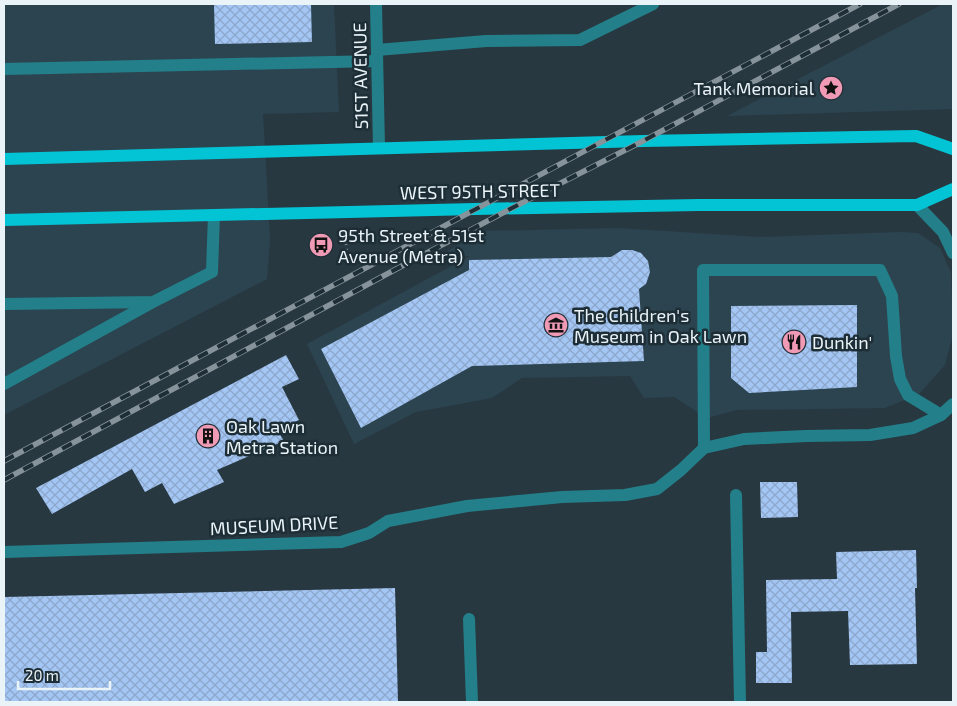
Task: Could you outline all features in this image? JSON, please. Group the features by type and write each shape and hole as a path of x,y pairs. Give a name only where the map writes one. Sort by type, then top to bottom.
{"main road":[{"path":"4,159 379,148 916,136 953,149"},
{"name":"WEST 95TH STREET","path":"4,220 698,205 917,205 953,189"}],"street":[{"name":"51ST AVENUE","path":"376,4 379,148"},
{"path":"4,69 377,55 486,41 580,40 653,4"},
{"path":"917,205 943,232 953,253"},
{"path":"4,384 153,302 212,272 214,215"},
{"path":"941,415 908,394 900,379 896,356 892,296 880,270 703,270 704,448 744,439 870,435 913,428 941,415 953,404"},
{"path":"4,304 153,302"},
{"name":"MUSEUM DRIVE","path":"4,552 341,542 369,533 388,521 467,506 562,497 625,495 657,489 704,448"},
{"path":"736,495 740,702"},
{"path":"469,619 472,702"}],"path":[{"path":"346,244 347,255"}],"shaded area":[{"path":"4,4 334,4 339,112 263,114 270,240 267,279 4,415"},
{"path":"943,4 953,4 953,109 727,116"},
{"path":"618,228 759,237 918,233 940,248 951,272 953,334 945,365 919,394 885,408 736,410 707,418 674,397 644,398 630,376 522,378 492,398 416,412 354,444 307,344 470,256 438,257 480,231"}],"building":[{"path":"214,4 311,4 312,42 215,44"},
{"path":"622,250 632,250 641,253 648,261 650,272 646,284 639,289 644,361 472,366 361,428 321,349 469,270 469,260 611,257"},
{"name":"Dunkin'","path":"857,305 857,387 749,393 731,378 731,306"},
{"name":"Oak Lawn Metra Station","path":"286,355 299,379 282,387 299,420 277,430 284,441 217,470 224,482 174,504 162,483 145,492 132,469 52,514 36,488"},
{"path":"760,482 797,482 798,517 761,518"},
{"path":"916,550 917,664 850,665 848,611 791,612 792,683 756,683 756,652 767,652 766,580 837,579 836,552"},
{"path":"395,588 398,702 4,702 4,597"}],"railway":[{"path":"4,461 860,4"},
{"path":"4,480 400,267 643,141 899,4"}],"place":[{"name":"Tank Memorial","path":"831,88"},
{"name":"95th Street & 51st Avenue (Metra)","path":"321,245"},
{"name":"The Children's Museum in Oak Lawn","path":"556,325"},
{"name":"Dunkin'","path":"794,342"},
{"name":"Oak Lawn Metra Station","path":"208,436"}]}
